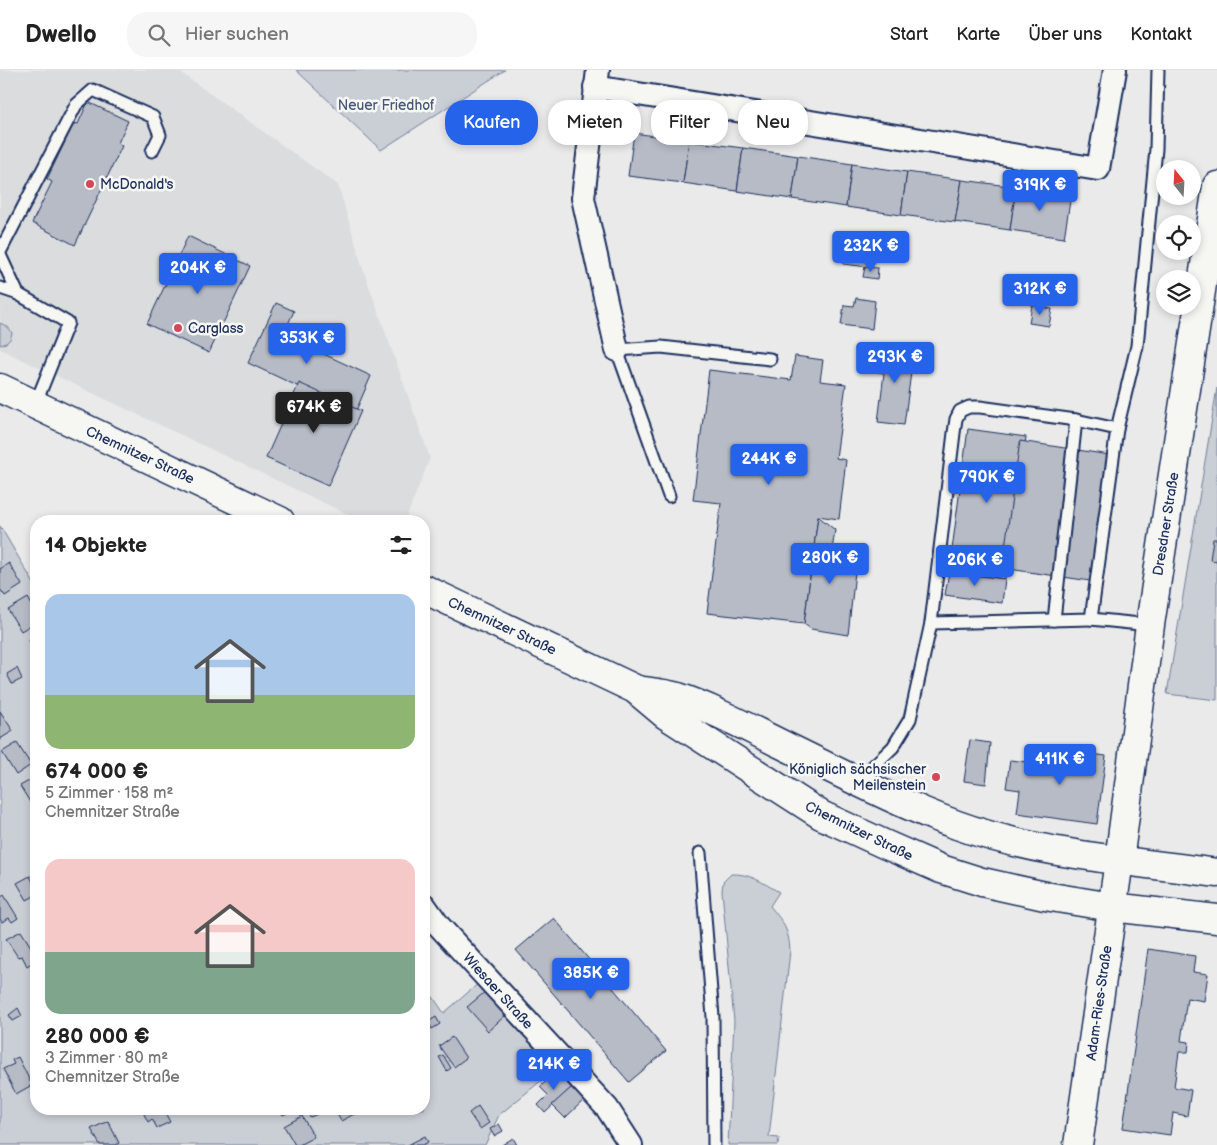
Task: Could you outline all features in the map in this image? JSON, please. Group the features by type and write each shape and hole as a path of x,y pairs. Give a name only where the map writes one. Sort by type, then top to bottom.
{"main road":[{"name":"Dresdner Straße","path":"1119,862 1150,624 1217,186"},
{"name":"Chemnitzer Straße","path":"0,388 267,515"},
{"name":"Chemnitzer Straße","path":"430,592 635,689 677,697 717,713 858,781 958,825 1018,843 1119,862 1217,873"},
{"name":"Chemnitzer Straße","path":"635,689 666,715 731,755 770,783 821,815 941,869 982,882 1045,896 1112,907 1217,920"},
{"name":"Adam-Ries-Straße","path":"1078,1145 1119,862"}],"street":[{"path":"617,350 583,198 597,78 1098,169 1115,70"},
{"name":"Wiesaer Straße","path":"430,913 446,933 607,1108 631,1145"}],"lane":[{"path":"1091,619 1117,429 1137,346 1156,149 1158,70"},
{"path":"18,294 0,254 76,105 92,90 153,117 160,135 152,150"},
{"path":"0,288 18,294 68,323 35,405"},
{"path":"670,496 617,350 661,347 770,359"},
{"path":"858,781 893,747 910,719 931,623 954,433 956,419 960,411 980,407 1076,420 1117,429"},
{"path":"1054,620 1076,420"},
{"path":"931,623 1091,619 1150,624"},
{"path":"700,853 713,1017 714,1145"}],"shaded area":[{"path":"0,70 177,70 338,185 363,269 430,458 407,515 349,515 0,349"}],"green space":[{"name":"Neuer Friedhof","path":"296,70 505,70 458,100 445,100 445,109 381,150"},
{"path":"0,323 8,327 12,333 8,341 0,345"},
{"path":"1217,388 1217,700 1167,694"},
{"path":"0,526 30,577 30,1115 430,1115 430,993 444,1013 486,977 558,1067 499,1115 485,1145 0,1145"},
{"path":"731,874 750,877 779,892 770,906 787,931 790,951 769,1137 779,1138 778,1145 728,1145 734,1021 722,891 723,882"}],"building":[{"path":"88,102 128,121 118,143 122,146 75,245 32,223 52,182 47,179 74,123 78,124"},
{"path":"641,134 651,135 651,145 688,145 683,183 628,176 632,145 641,145"},
{"path":"688,145 720,145 743,148 737,191 683,183"},
{"path":"743,148 798,156 792,199 737,191"},
{"path":"798,156 852,164 846,207 792,199"},
{"path":"852,164 907,172 901,215 846,207"},
{"path":"907,172 962,180 955,222 901,215"},
{"path":"962,180 1016,187 1010,230 955,222"},
{"path":"1016,187 1071,195 1064,238 1010,230"},
{"path":"188,236 250,266 209,353 147,324"},
{"path":"844,252 870,255 868,267 843,264"},
{"path":"865,267 878,268 877,279 863,277"},
{"path":"856,298 875,301 872,329 841,325 844,305 854,306"},
{"path":"276,303 294,311 283,335 371,376 355,413 248,363"},
{"path":"1032,305 1052,309 1049,326 1029,323"},
{"path":"880,346 914,350 904,425 878,422 884,373 877,372"},
{"path":"795,356 823,360 820,381 846,384 836,458 846,460 839,519 818,516 804,624 707,613 721,503 693,500 709,370 791,380"},
{"path":"299,383 361,411 328,486 266,458"},
{"path":"968,429 1026,437 1005,579 949,572"},
{"path":"1020,441 1116,456 1097,582 1002,568"},
{"path":"818,516 835,530 832,550 857,554 848,635 811,629 804,624"},
{"path":"1213,539 1217,539 1217,561 1210,560"},
{"path":"9,563 22,585 5,596 0,589 0,569"},
{"path":"949,572 1005,579 1002,603 945,595"},
{"path":"28,598 30,602 30,626 21,631 8,610"},
{"path":"17,668 22,679 12,684 7,674"},
{"path":"0,711 13,731 0,739"},
{"path":"970,740 990,743 986,784 964,781"},
{"path":"17,743 30,766 16,775 2,752"},
{"path":"1056,749 1106,756 1097,824 1017,813 1020,790 1006,788 1010,760 1054,765"},
{"path":"30,780 30,802 20,786"},
{"path":"30,876 30,898 27,900 17,883"},
{"path":"4,895 18,918 12,922 9,918 2,922 0,919 0,898"},
{"path":"554,918 666,1051 629,1082 516,950"},
{"path":"21,931 30,945 30,964 27,966 22,956 18,957 6,939"},
{"path":"1148,949 1195,956 1193,972 1208,974 1204,1001 1187,998 1181,1041 1189,1042 1188,1052 1179,1052 1174,1087 1191,1090 1187,1116 1173,1113 1170,1135 1123,1128"},
{"path":"486,991 506,1015 488,1031 467,1007"},
{"path":"18,1008 22,1016 13,1021 9,1015"},
{"path":"436,1017 440,1024 432,1029 430,1021"},
{"path":"452,1037 466,1058 454,1067 439,1046"},
{"path":"443,1055 451,1068 447,1071 439,1057"},
{"path":"18,1057 30,1081 30,1086 16,1094 3,1069 14,1064 12,1060"},
{"path":"557,1071 572,1087 545,1113 538,1105 548,1095 540,1087"},
{"path":"572,1087 584,1100 565,1118 552,1105"},
{"path":"478,1106 489,1123 480,1129 469,1113"},
{"path":"144,1115 166,1115 170,1122 157,1128 152,1119 148,1122"},
{"path":"338,1115 352,1115 341,1121"},
{"path":"302,1116 314,1137 299,1145 295,1145 284,1126"},
{"path":"108,1121 119,1143 116,1145 100,1145 91,1129"},
{"path":"499,1124 503,1131 494,1136 490,1129"},
{"path":"425,1136 428,1142 423,1145 408,1145"},
{"path":"513,1138 517,1145 502,1145"}],"place":[{"name":"McDonald's","path":"90,184"},
{"name":"Carglass","path":"178,328"},
{"name":"Königlich sächsischer Meilenstein","path":"936,777"}]}
